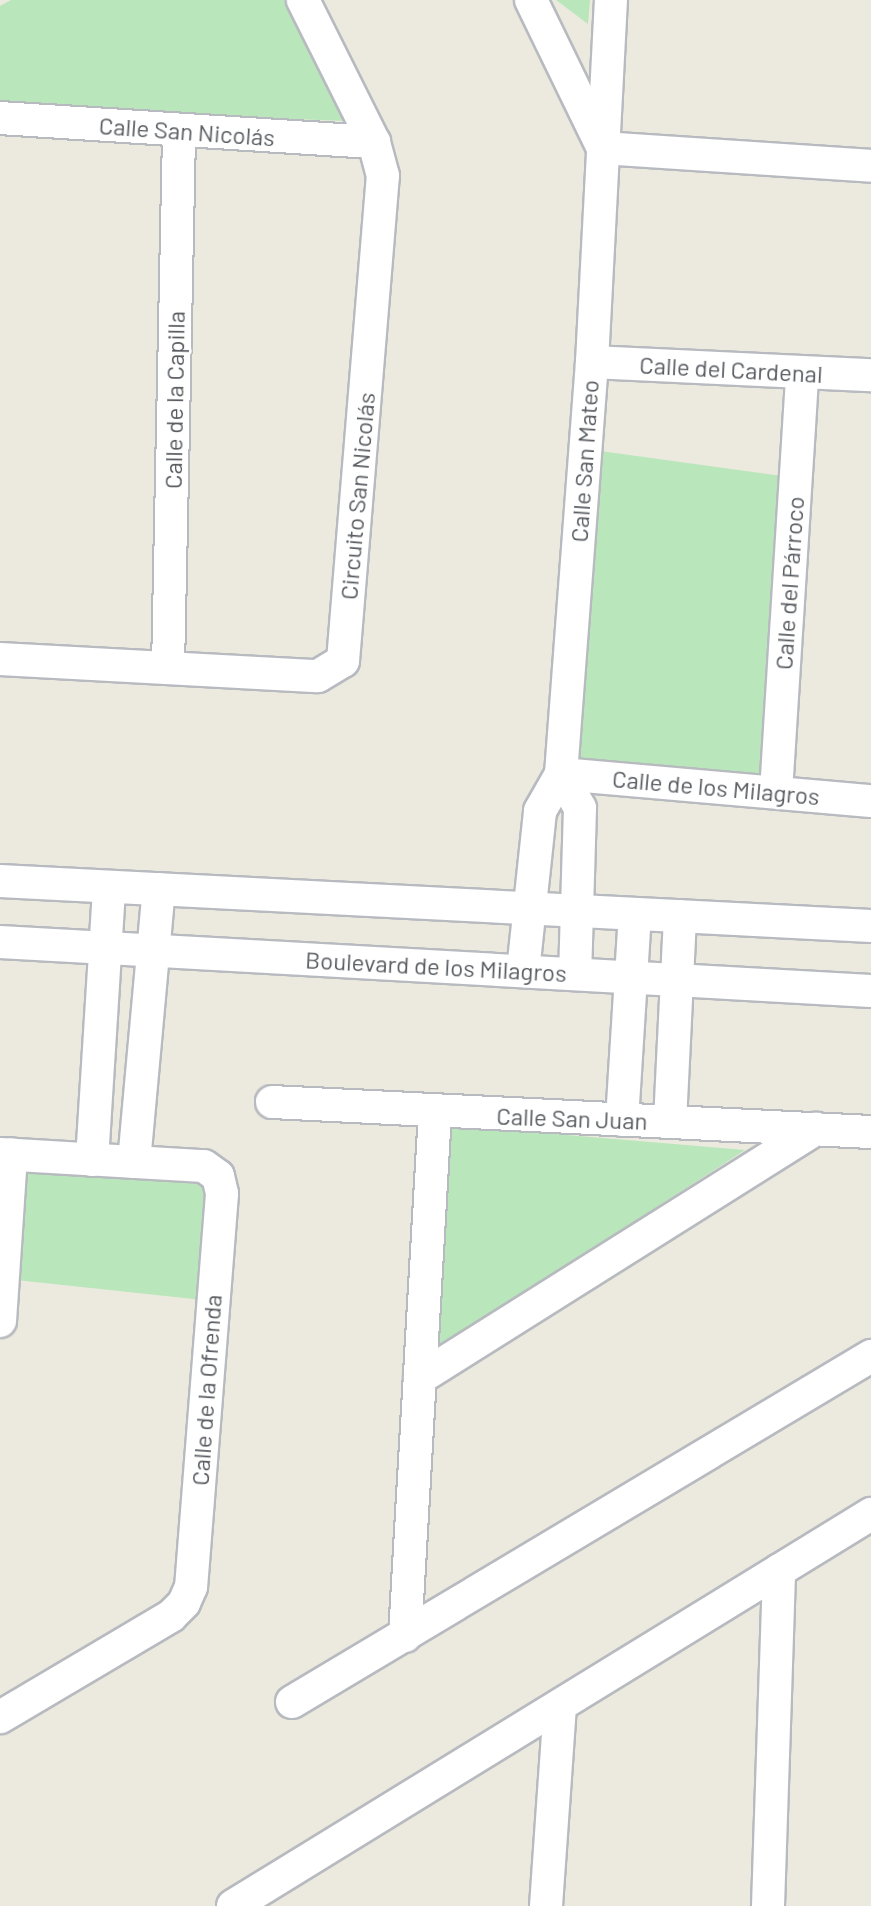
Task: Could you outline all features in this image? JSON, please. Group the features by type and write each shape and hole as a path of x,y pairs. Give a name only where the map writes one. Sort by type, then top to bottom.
{"street":[{"name":"Circuito San Nicolás","path":"0,659 318,676 343,661 383,176 374,142 303,0"},
{"path":"531,0 603,148 871,166"},
{"name":"Calle San Mateo","path":"523,971 540,811 561,774 592,362 611,0"},
{"name":"Calle San Nicolás","path":"0,118 179,132 374,142"},
{"name":"Calle de la Capilla","path":"168,668 179,132"},
{"name":"Calle del Cardenal","path":"592,362 871,376"},
{"name":"Calle del Párroco","path":"776,792 802,373"},
{"path":"561,774 580,808 580,911 575,974"},
{"name":"Calle de los Milagros","path":"561,774 871,801"},
{"path":"0,881 871,926"},
{"path":"92,1160 109,888"},
{"path":"0,1321 5,1154 134,1162 159,890"},
{"path":"622,1120 635,914"},
{"path":"670,1122 680,916"},
{"name":"Boulevard de los Milagros","path":"0,942 871,991"},
{"name":"Calle San Juan","path":"272,1102 435,1113 871,1132"},
{"path":"405,1636 435,1113"},
{"path":"420,1378 816,1129"},
{"name":"Calle de la Ofrenda","path":"7,1704 171,1616 184,1603 191,1587 222,1194 218,1176 204,1167 134,1162"},
{"path":"292,1702 871,1356"},
{"path":"233,1906 871,1514"},
{"path":"768,1906 779,1570"},
{"path":"545,1906 561,1705"}],"green space":[{"path":"11,0 284,0 345,121 0,108 0,6"},
{"path":"556,0 590,0 588,24"},
{"path":"593,450 782,476 761,781 577,759"},
{"path":"449,1125 745,1150 436,1350"},
{"path":"22,1166 205,1185 203,1300 16,1280"}]}
